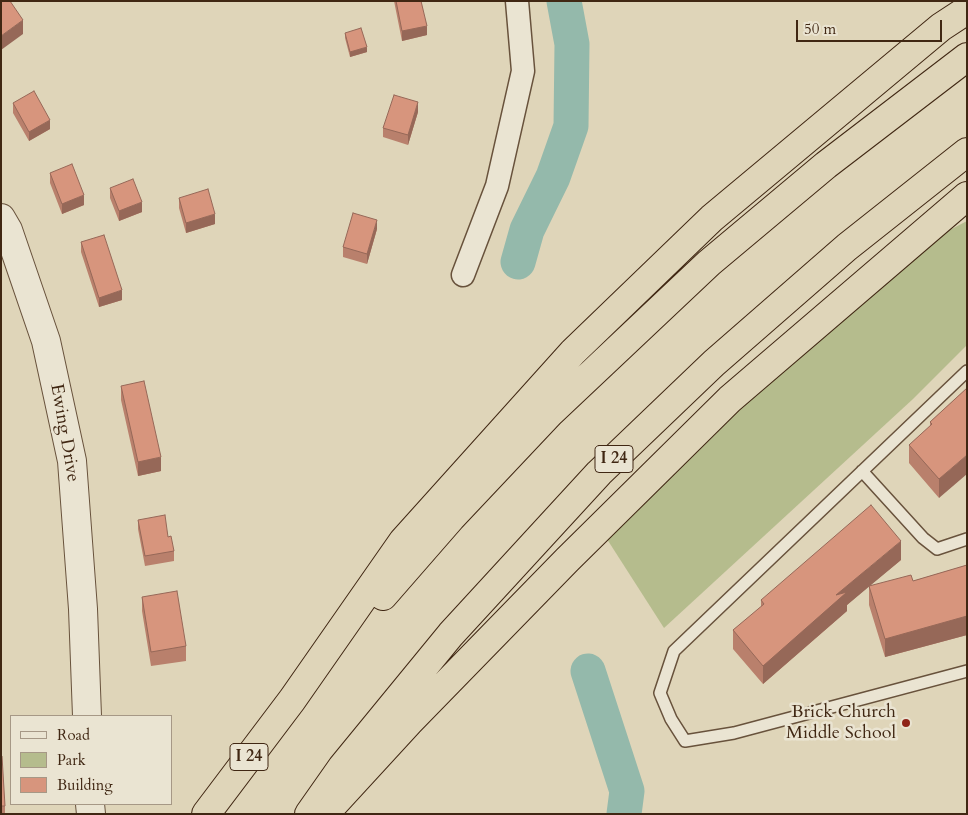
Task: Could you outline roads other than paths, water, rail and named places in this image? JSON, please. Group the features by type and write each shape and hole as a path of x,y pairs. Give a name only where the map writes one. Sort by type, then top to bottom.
{"highway":[{"path":"292,700 403,541 573,352 712,218 967,4"},
{"path":"941,27 967,10"},
{"name":"I 24","path":"206,814 292,700 451,518 551,412 709,263 826,165 967,57"},
{"name":"I 24","path":"309,814 342,767 451,634 599,473 714,363 847,247 967,152"},
{"path":"325,814 409,722 567,560 730,399 936,220 967,196"},
{"path":"936,220 967,208"}],"street":[{"path":"463,275 496,186 523,71 517,1"},
{"name":"Ewing Drive","path":"1,218 8,230 46,341 72,461 83,609 87,715"}],"lane":[{"path":"967,371 674,651 660,692 671,719 685,741 734,733 967,671"},
{"path":"862,472 923,538 937,549 967,539"}],"waterway":[{"path":"518,262 527,230 553,177 571,126 572,44 564,1"},
{"path":"588,671 627,791 624,814"}],"place":[{"name":"Brick Church Middle School","path":"906,723"}]}
